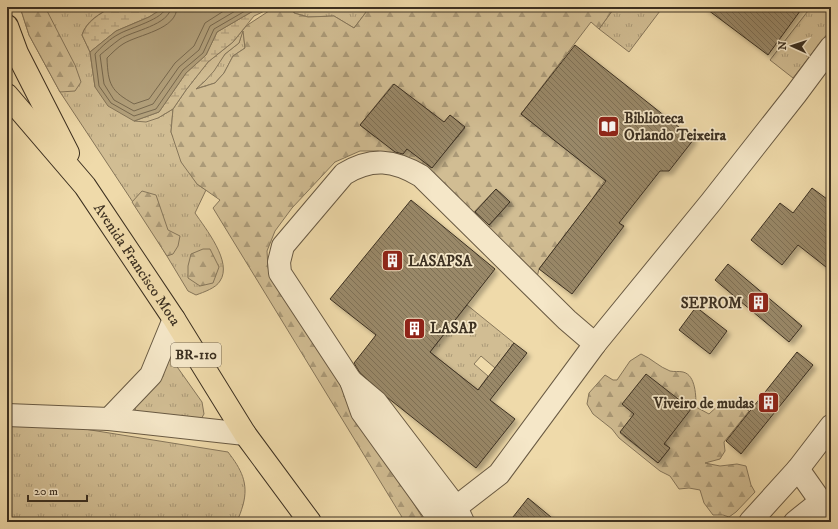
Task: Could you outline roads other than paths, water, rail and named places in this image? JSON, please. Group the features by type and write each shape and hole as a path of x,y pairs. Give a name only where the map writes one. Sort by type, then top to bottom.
{"main road":[{"name":"BR-110","path":"7,26 17,53 85,186"},
{"name":"BR-110","path":"7,94 85,186"},
{"name":"Avenida Francisco Mota","path":"85,186 174,319 245,434 305,514"}],"street":[{"path":"594,344 567,320 421,176 408,168 372,162 354,168 344,174 283,246 279,262 280,273 351,381 376,402 447,519 499,474 594,344 711,202 831,47"},
{"path":"109,419 151,375 174,319"},
{"path":"7,415 109,419 245,434"},
{"path":"750,522 798,469 831,426"},
{"path":"795,522 826,509 798,469"},
{"path":"305,514 317,522"}],"water":[{"path":"165,7 260,7 217,32 206,55 186,73 159,112 134,121 108,106 95,87 90,52 116,31 149,17"}],"place":[{"name":"Biblioteca Orlando Teixeira","path":"608,127"},
{"name":"LASAPSA","path":"392,261"},
{"name":"SEPROM","path":"758,303"},
{"name":"LASAP","path":"415,328"},
{"name":"Viveiro de mudas","path":"769,403"}]}
